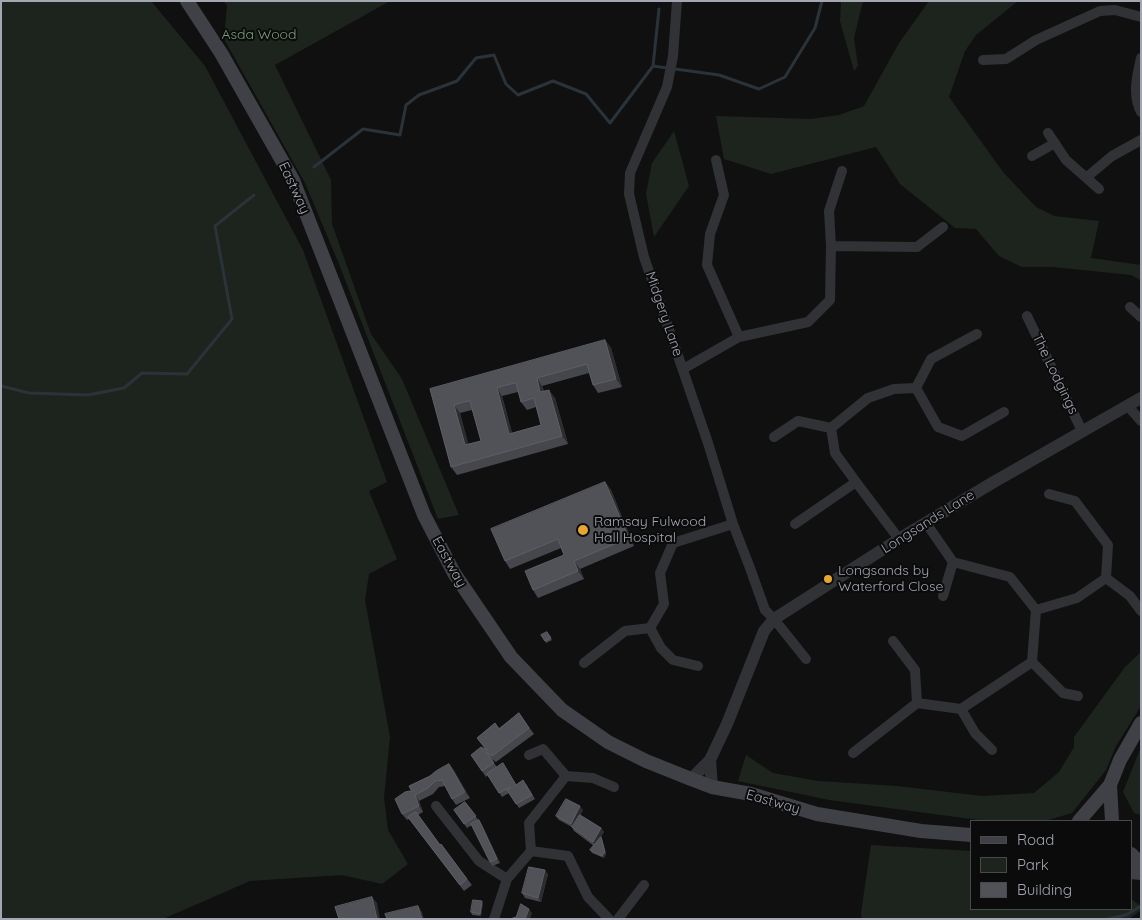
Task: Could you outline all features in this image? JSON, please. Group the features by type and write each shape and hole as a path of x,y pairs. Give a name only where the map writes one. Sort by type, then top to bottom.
{"main road":[{"name":"Eastway","path":"187,1 221,53 293,180 424,514 454,573 511,657 562,710 608,742 646,761 691,779 712,787 751,794 817,814 921,831 970,835"},
{"path":"1080,820 1110,785 1120,760 1141,723"},
{"path":"1110,785 1112,820"},
{"path":"1132,855 1141,864"}],"street":[{"name":"Midgery Lane","path":"677,1 673,56 668,87 630,173 630,194 644,257 708,443 733,524 764,610 774,619 806,659"},
{"path":"983,60 1006,59 1036,40 1100,11 1115,10 1141,17"},
{"path":"1141,58 1135,87 1138,108 1141,112"},
{"path":"1048,133 1066,160 1100,188"},
{"path":"1086,177 1112,156 1141,140"},
{"path":"1032,156 1055,143"},
{"path":"716,160 724,195 710,234 707,265 739,337"},
{"path":"683,369 739,337 808,322 830,300 831,246 829,211 842,170"},
{"path":"831,246 917,247 943,227"},
{"path":"1130,307 1141,317"},
{"name":"The Lodgings","path":"1027,316 1082,431"},
{"path":"916,388 931,359 977,334"},
{"path":"916,388 938,427 962,436 1004,412"},
{"path":"831,428 868,398 894,389 916,388"},
{"name":"Longsands Lane","path":"691,779 710,760 728,724 764,631 774,619 899,539 992,483 1141,398"},
{"path":"1127,405 1141,421"},
{"path":"774,437 798,421 831,428"},
{"path":"831,428 835,453 899,539"},
{"path":"795,524 856,482"},
{"path":"1049,494 1075,501 1108,545 1106,578"},
{"path":"926,523 953,562 1010,577 1036,610 1032,662 1063,693 1078,696"},
{"path":"650,628 664,604 660,573 673,543 733,524"},
{"path":"943,596 953,562"},
{"path":"1036,610 1077,598 1106,578"},
{"path":"1106,578 1130,596 1141,611"},
{"path":"584,663 625,631 650,628"},
{"path":"650,628 661,648 673,660 698,666"},
{"path":"893,641 915,670 917,703"},
{"path":"853,753 917,703 961,709 1032,662"},
{"path":"961,709 975,733 992,750"},
{"path":"529,755 544,748 566,776 593,778 614,787"},
{"path":"710,760 712,787"},
{"path":"494,919 507,879 531,851 529,823 566,776"},
{"path":"436,806 479,861 507,879"},
{"path":"531,851 568,856 588,897 609,919"},
{"path":"618,919 644,885"}],"green space":[{"path":"1,1 151,1 205,66 303,250 387,482 369,491 397,559 369,574 365,600 390,737 384,798 388,830 408,864 382,884 342,875 250,881 163,919 1,919"},
{"name":"Asda Wood","path":"223,1 390,1 275,65 331,180 332,224 371,334 402,379 459,515 438,519 339,264 305,183 224,39 227,5"},
{"path":"841,1 863,1 854,38 858,66 854,71 840,21"},
{"path":"929,1 1018,1 976,35 965,51 949,97 1003,172 1036,207 1054,216 1099,221 1091,258 1141,265 1141,280 1131,275 1053,267 1022,267 999,256 976,229 955,228 900,184 876,147 771,174 724,159 716,116 811,119 839,115 864,106 899,43"},
{"path":"674,131 689,186 654,237 646,194 652,163"},
{"path":"1141,652 1141,706 1116,746 1106,770 1072,813 1048,820 979,820 829,800 738,781 746,755 773,773 818,781 897,786 982,796 1034,793 1059,772 1074,747 1074,737 1125,667"},
{"path":"1141,747 1141,815 1134,813 1123,792"},
{"path":"871,845 970,851 970,910 1132,910 1132,900 1141,906 1141,910 1129,919 862,919 861,913"}],"building":[{"path":"605,340 616,379 593,385 587,364 537,378 540,392 549,390 562,436 451,467 430,389","holes":["516,383 521,402 534,398 541,425 509,434 497,388","470,401 481,441 465,445 454,405"]},
{"path":"605,482 629,538 574,561 578,571 533,590 525,571 564,555 558,539 505,561 491,529"},
{"path":"547,632 551,638 545,641 541,635"},
{"path":"519,713 529,728 492,756 486,752 494,763 482,771 471,755 481,747 487,750 477,738 495,723 499,729"},
{"path":"503,763 516,785 523,780 532,795 516,804 507,790 511,787 499,793 487,774"},
{"path":"449,764 465,792 452,799 442,780 435,781 428,788 415,795 419,806 402,814 395,799 405,792 412,792 409,786"},
{"path":"566,799 580,806 571,824 556,816"},
{"path":"465,802 476,816 464,824 454,810"},
{"path":"416,812 467,879 460,885 408,817"},
{"path":"580,815 601,828 593,842 572,827"},
{"path":"479,820 497,859 490,862 471,824"},
{"path":"601,837 605,852 602,856 590,850"},
{"path":"529,867 545,870 538,898 522,893"},
{"path":"372,897 377,919 339,919 335,907"},
{"path":"473,900 482,901 480,914 471,912"},
{"path":"521,904 529,909 525,919 510,919 516,917"},
{"path":"418,906 422,919 387,919 385,914"}],"waterway":[{"path":"314,167 363,129 400,135 406,105 419,95 457,81 476,58 494,55 506,84 518,95 553,81 586,94 610,123 653,66 719,75 759,89 785,77 815,28 822,1"},
{"path":"653,66 659,9"},
{"path":"1,386 29,393 88,395 124,388 142,373 187,374 232,319 215,226 254,195"},
{"path":"1107,919 1126,915 1141,906"}],"place":[{"name":"Ramsay Fulwood Hall Hospital","path":"583,530"},
{"name":"Longsands by Waterford Close","path":"828,579"}]}
